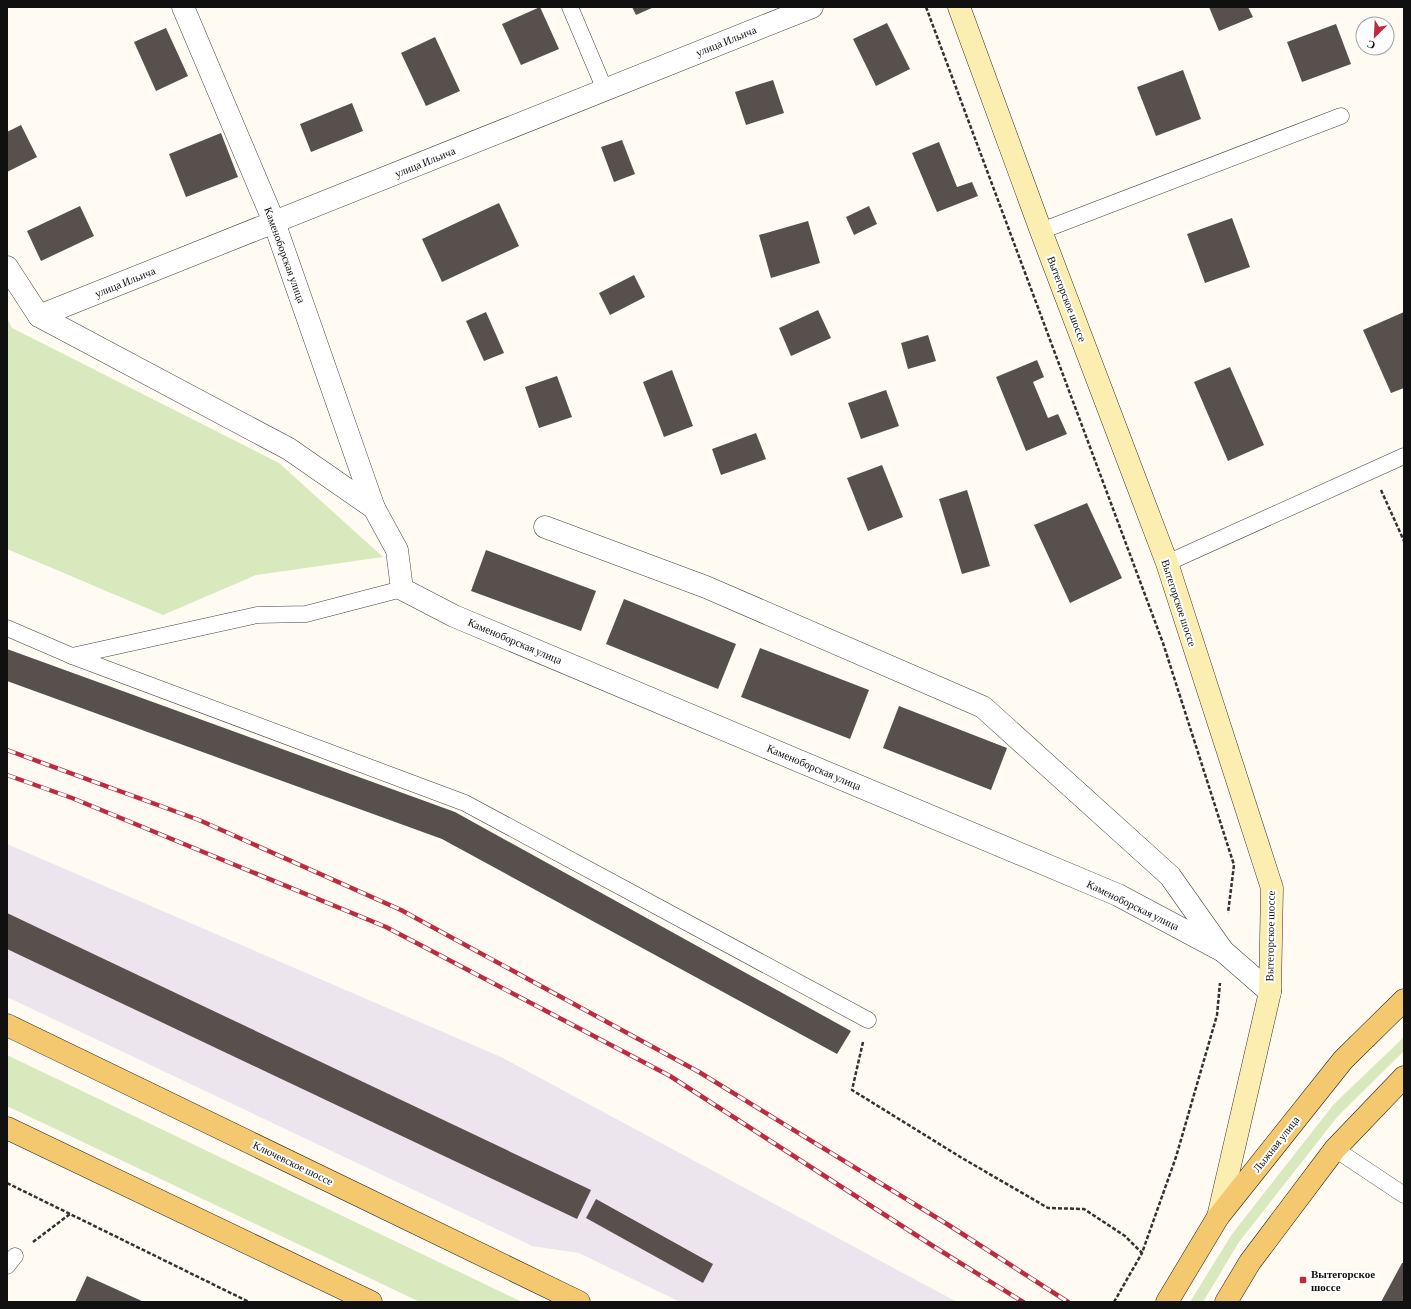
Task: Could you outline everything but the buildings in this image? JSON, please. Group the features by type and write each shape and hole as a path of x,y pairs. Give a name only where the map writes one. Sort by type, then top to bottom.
{"main road":[{"name":"Вытегорское шоссе","path":"959,7 1041,231 1167,563 1272,888 1270,992 1218,1218"},
{"name":"Лыжная улица","path":"1168,1302 1218,1218 1343,1060 1404,1000"},
{"name":"Ключевское шоссе","path":"7,1025 579,1302"},
{"path":"1226,1302 1250,1262 1335,1149 1404,1077"},
{"path":"7,1128 371,1302"}],"street":[{"name":"Каменоборская улица","path":"183,7 274,222 374,508 397,550 402,589 454,616 1118,895 1223,951"},
{"name":"улица Ильича","path":"39,316 812,7"},
{"path":"7,267 39,316 289,449 374,508"},
{"path":"544,527 706,587 983,707 1170,876 1223,951 1270,992"}],"lane":[{"path":"570,7 605,90"},
{"path":"1041,231 1341,116"},
{"path":"1167,563 1372,469 1404,456"},
{"path":"72,656 257,615 306,614 402,589"},
{"path":"7,628 72,656 465,803 868,1020"},
{"path":"1335,1149 1404,1195"}],"path":[{"path":"926,7 1163,643 1234,865 1223,951 1217,1015 1176,1157 1142,1253 1114,1302"},
{"path":"1372,469 1404,541"},
{"path":"868,1020 852,1090 962,1158 1048,1208 1084,1209 1125,1236 1142,1253"},
{"path":"7,1183 249,1302"},
{"path":"11,1261 70,1214"}],"shaded area":[{"path":"7,844 501,1057 957,1302 680,1302 579,1253 532,1246 7,997"}],"green space":[{"path":"7,318 12,328 279,463 383,557 256,575 163,615 7,549"},
{"path":"1404,1037 1404,1051 1338,1116 1239,1242 1203,1302 1190,1302 1232,1234 1334,1104"},
{"path":"7,1055 522,1302 420,1302 7,1106"}],"railway":[{"path":"7,750 199,820 401,910 699,1072 947,1224 1068,1302"},
{"path":"7,775 72,798 386,927 670,1076 933,1246 1023,1302"}],"place":[{"name":"Вытегорское шоссе","path":"1303,1280"}]}
